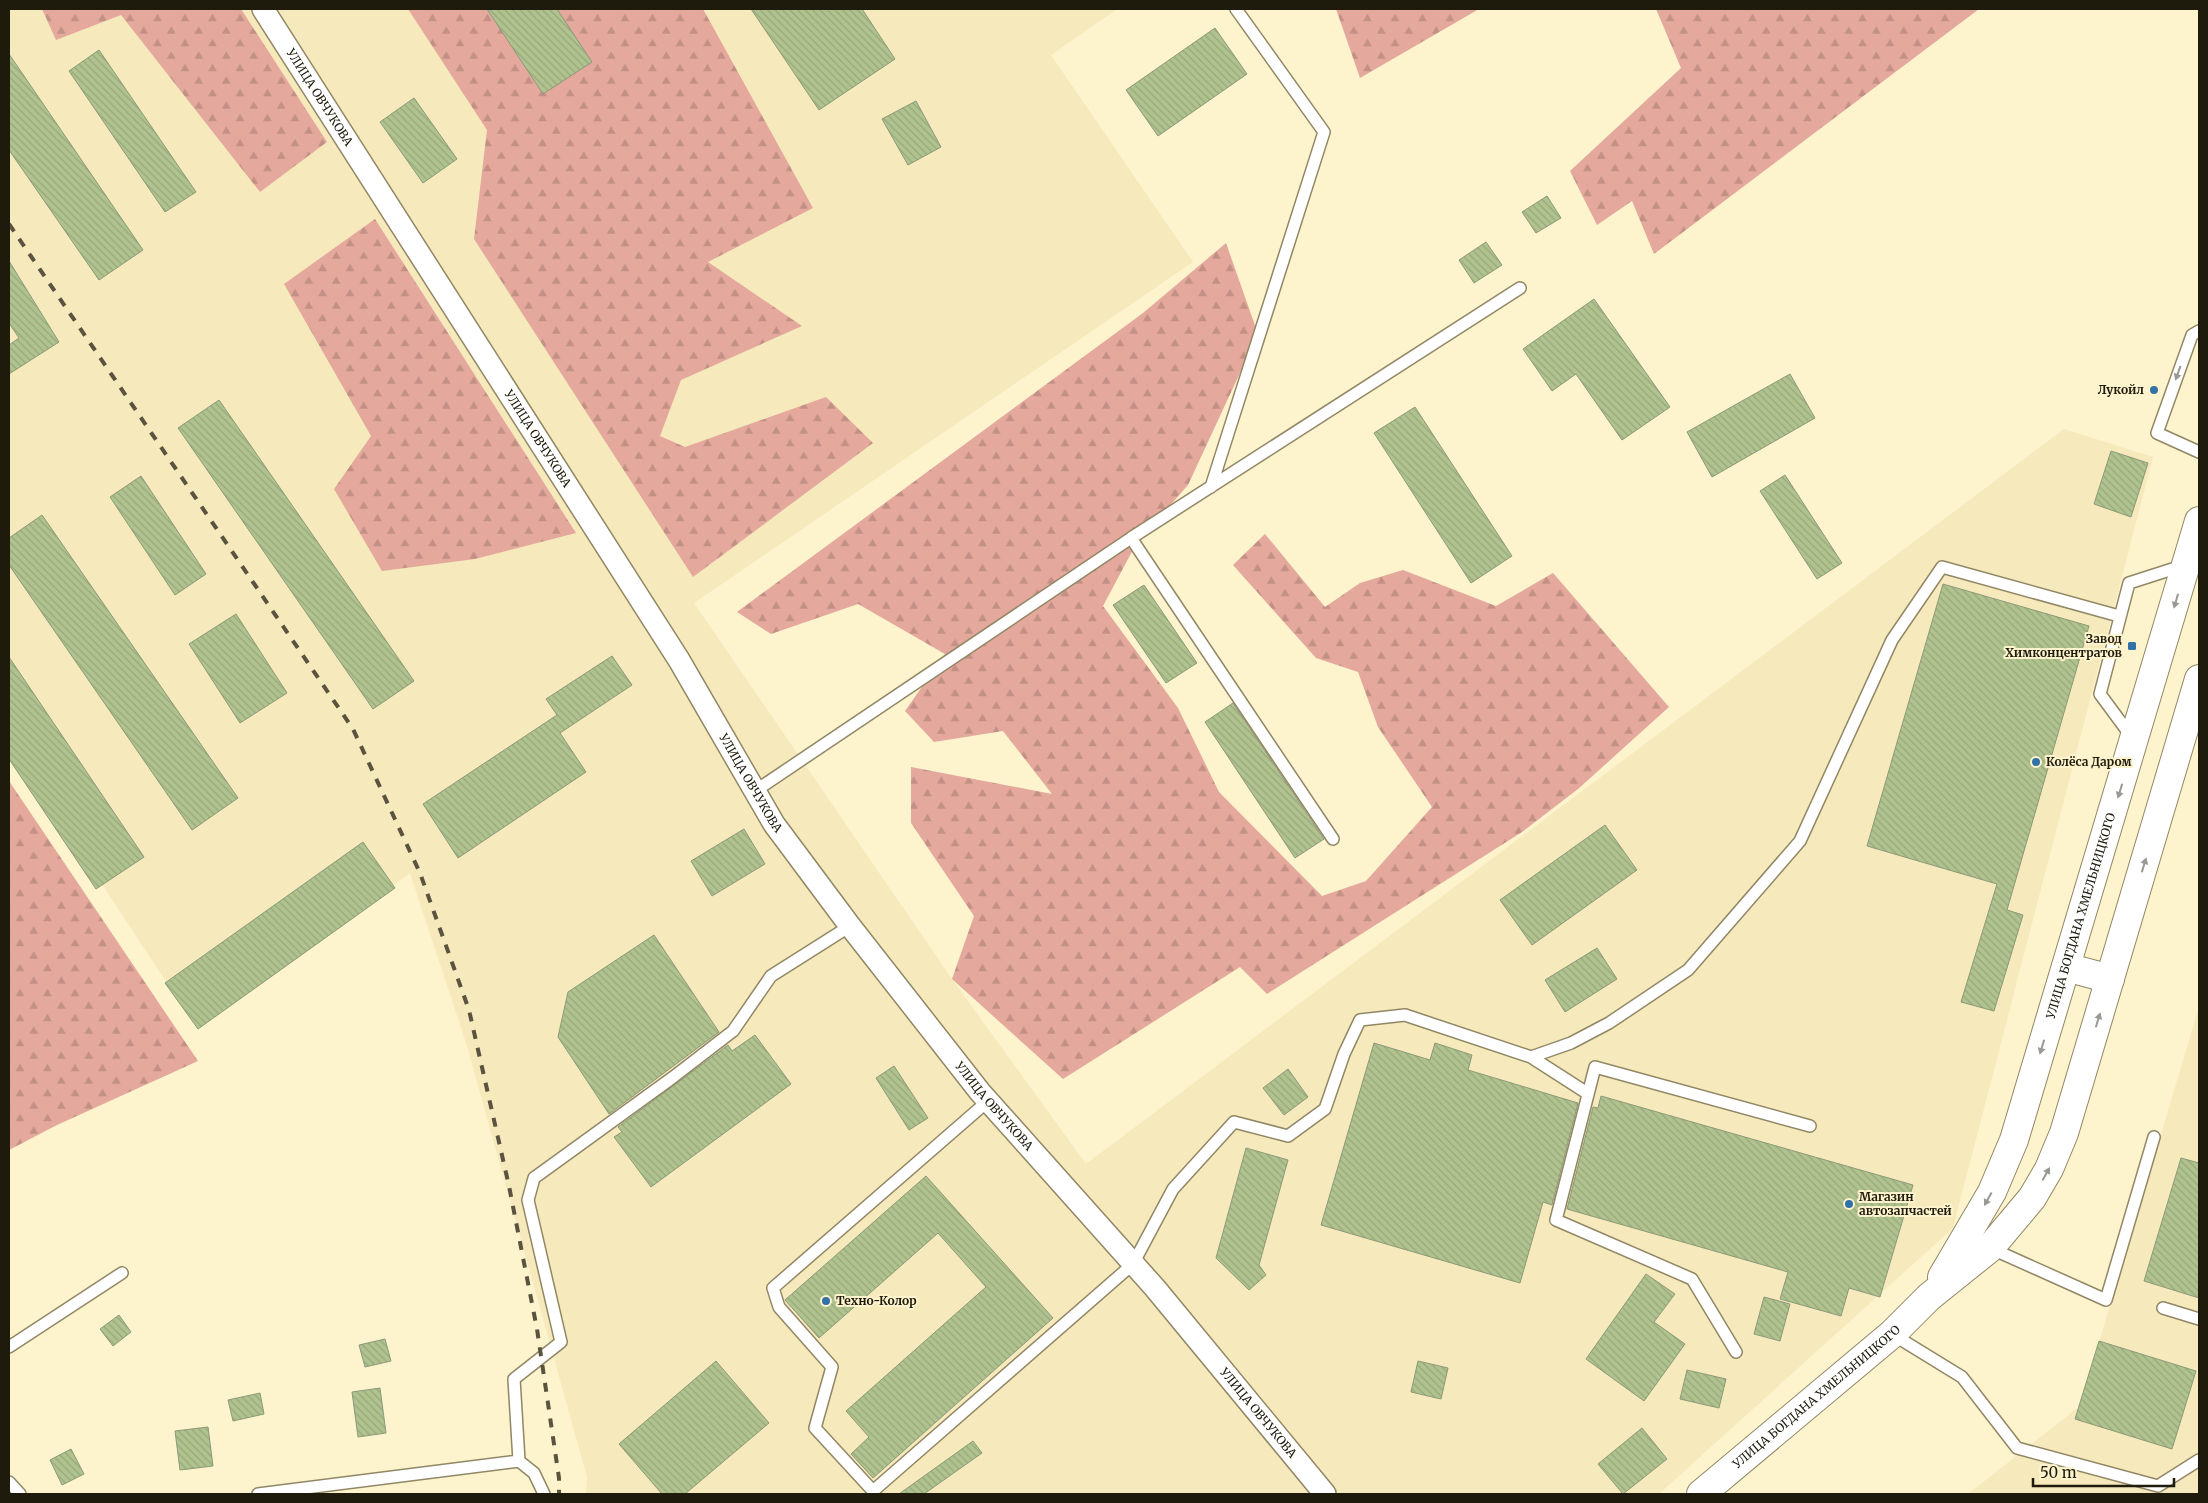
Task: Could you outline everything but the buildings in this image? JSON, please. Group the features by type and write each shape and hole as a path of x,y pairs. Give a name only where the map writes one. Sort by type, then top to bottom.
{"highway":[{"name":"УЛИЦА БОГДАНА ХМЕЛЬНИЦКОГО","path":"1929,1297 1969,1235 1992,1192 2014,1140 2199,521"},
{"name":"УЛИЦА БОГДАНА ХМЕЛЬНИЦКОГО","path":"1701,1494 1892,1334 1929,1297 1990,1248 2032,1198 2049,1169 2064,1133 2199,679"},
{"path":"2066,967 2110,979"}],"street":[{"name":"УЛИЦА ОВЧУКОВА","path":"263,9 679,660 774,824 850,926 988,1101 1133,1264 1325,1494"}],"lane":[{"path":"1211,487 1324,132 1236,9"},
{"path":"755,790 1131,538 1520,288"},
{"path":"2199,332 2192,335 2157,433 2199,452"},
{"path":"1131,538 1333,839"},
{"path":"2134,741 2100,694 2119,616 2129,583 2186,565"},
{"path":"1531,1057 1570,1043 1609,1023 1688,970 1800,841 1892,640 1942,567 2119,616"},
{"path":"519,1461 514,1379 561,1342 528,1200 534,1178 672,1078 733,1031 771,976 850,926"},
{"path":"988,1101 773,1288 779,1307 832,1367 815,1428 872,1491 1133,1264 1173,1189 1234,1122 1288,1136 1325,1109 1344,1054 1360,1020 1405,1015 1531,1057 1587,1093"},
{"path":"1736,1352 1692,1279 1556,1220 1587,1093 1595,1068 1810,1126"},
{"path":"1990,1248 2106,1300 2154,1137"},
{"path":"9,1348 122,1274"},
{"path":"2163,1308 2199,1319"},
{"path":"1892,1334 1962,1377 2017,1448 2158,1486 2199,1460"},
{"path":"258,1494 519,1461 534,1473 544,1494"},
{"path":"9,1482 20,1494"}],"shaded area":[{"path":"9,9 1117,9 1051,55 1193,262 694,603 952,979 1086,1164 2064,429 2153,457 1953,1228 1659,1494 586,1494 587,1477 467,1046 410,873 196,1027 9,743"},
{"path":"2199,1007 2199,1494 1968,1494 2080,1406"}],"green space":[{"path":"42,9 241,9 327,142 260,192 121,15 56,40"},
{"path":"408,9 703,9 813,208 708,262 802,326 681,380 660,436 685,447 826,397 873,443 693,577 474,239 487,130"},
{"path":"1336,9 1479,9 1360,78"},
{"path":"1656,9 1979,9 1654,254 1632,201 1597,225 1570,171 1681,68"},
{"path":"375,219 576,533 475,559 382,571 334,489 371,436 284,284"},
{"path":"1226,243 1258,334 1188,485 1136,544 1103,606 1178,708 1219,792 1322,896 1366,881 1432,807 1378,727 1358,672 1316,658 1233,565 1265,534 1325,607 1360,583 1403,570 1496,606 1553,573 1669,707 1578,789 1522,832 1267,994 1240,967 1063,1079 952,979 974,916 911,823 911,767 1052,794 1003,731 934,742 905,711 945,654 858,604 771,634 737,612 1143,313"},
{"path":"9,781 198,1061 57,1125 9,1150"}],"railway":[{"path":"9,224 353,729 420,873 469,1010 509,1186 537,1329 559,1478 559,1494"}],"place":[{"name":"Лукойл","path":"2154,390"},
{"name":"Завод Химконцентратов","path":"2132,646"},
{"name":"Колёса Даром","path":"2036,762"},
{"name":"Магазин автозапчастей","path":"1849,1204"},
{"name":"Техно-Колор","path":"826,1301"}]}
